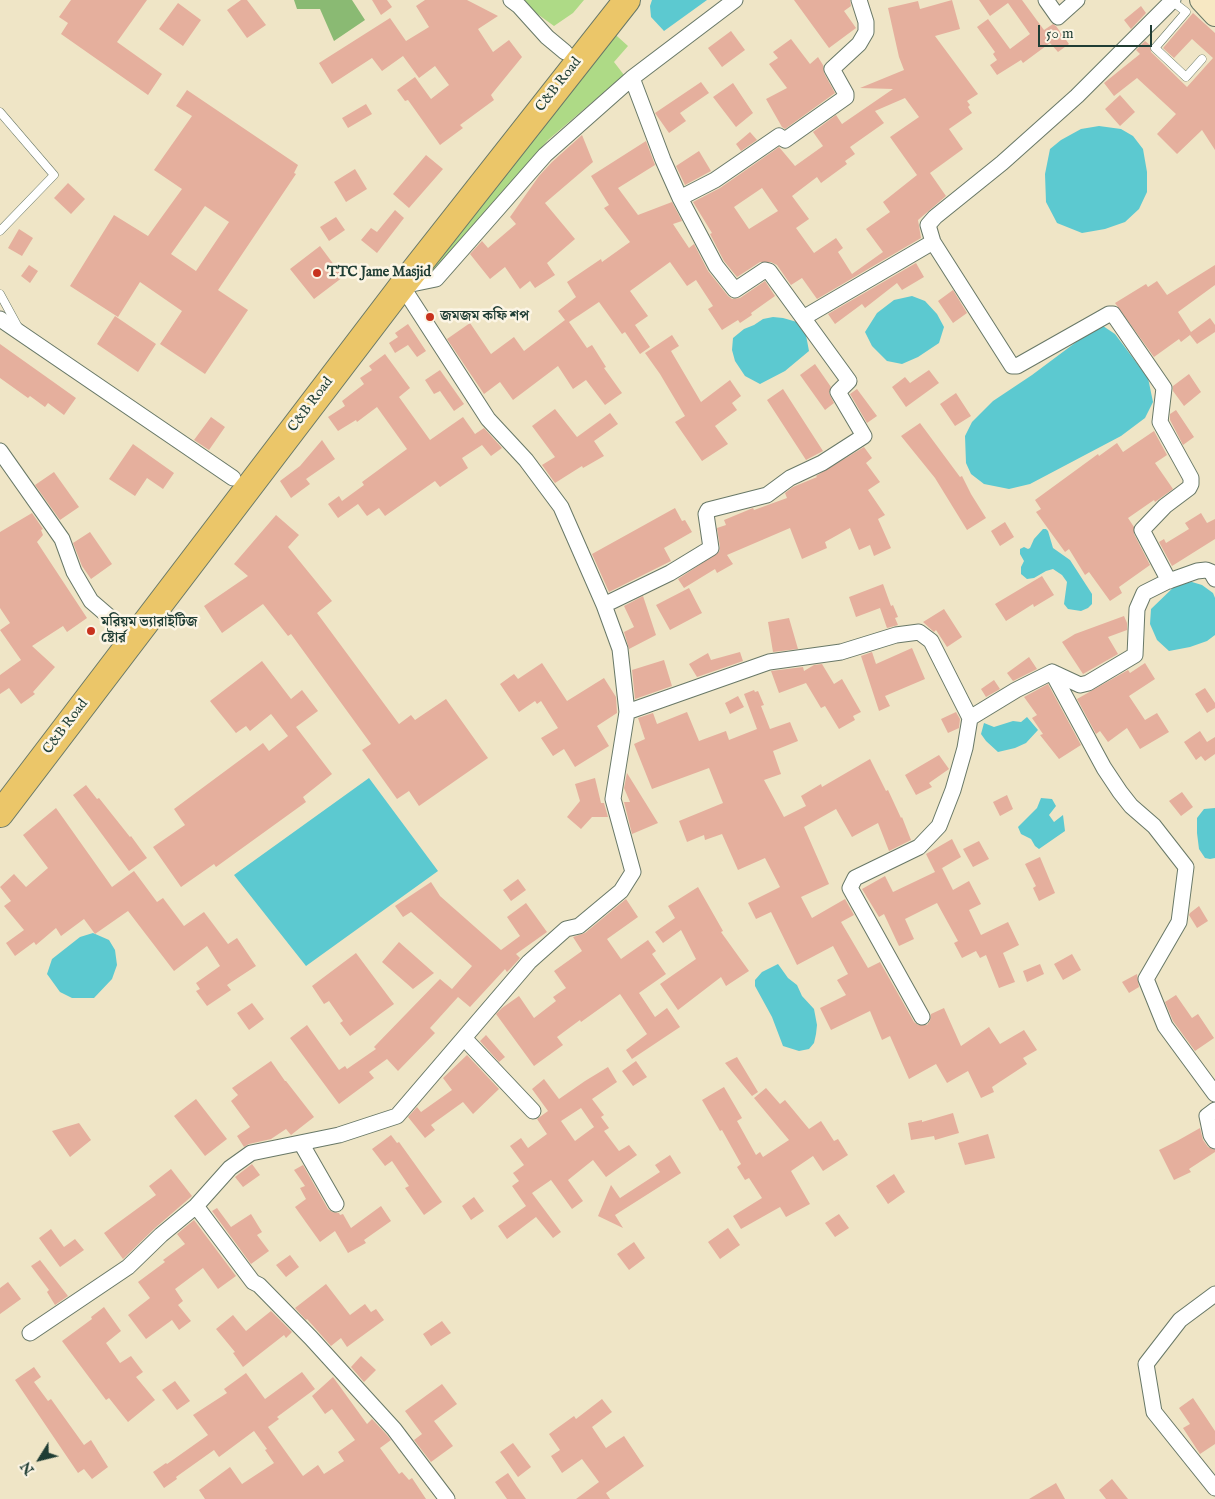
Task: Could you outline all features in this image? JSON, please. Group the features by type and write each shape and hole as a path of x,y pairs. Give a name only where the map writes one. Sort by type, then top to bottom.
{"highway":[{"name":"C&B Road","path":"0,784 388,275 607,0"},
{"name":"C&B Road","path":"0,814 402,286 627,0"}],"main road":[{"path":"1201,0 1215,15"}],"street":[{"path":"511,0 519,6 547,37 565,52"},
{"path":"30,1334 128,1267 161,1235 196,1206 230,1168 251,1153 339,1135 396,1116 529,962 566,928 579,926 621,891 633,872 613,799 627,712 620,649 604,605 561,507 526,460 488,420 402,286 436,279 545,155 632,78 734,0"},
{"path":"680,198 716,180 779,136 786,140 846,97 832,69 859,44 866,32 866,22 859,0"},
{"path":"1046,0 1058,17 1077,0"},
{"path":"1168,581 1142,530 1165,506 1192,484 1191,478 1160,422 1164,388 1113,314 1017,366 1012,366 933,242 928,225 935,217 1002,164 1077,96 1173,1"},
{"path":"604,605 670,573 712,548 706,514 708,510 767,495 790,478 822,463 864,436 838,392 850,381 767,269 734,289 716,266 680,198 663,160 632,78"},
{"path":"803,318 933,242"},
{"path":"0,319 232,478"},
{"path":"0,451 62,539 74,572 91,601 120,626"},
{"path":"1052,672 1080,685 1088,683 1135,655 1137,609 1144,593 1168,581 1197,571 1206,570 1211,572 1215,580"},
{"path":"627,712 769,662 841,652 896,635 919,632 932,641 970,718 965,748 955,782 939,826 919,847 855,878 850,888 922,1017"},
{"path":"970,718 1016,690 1052,672"},
{"path":"1052,672 1104,768 1120,792 1131,806 1154,826 1186,868 1180,922 1146,979 1165,1026 1215,1094"},
{"path":"464,1038 532,1110"},
{"path":"1215,1110 1207,1116 1211,1135 1215,1141"},
{"path":"301,1143 336,1204"},
{"path":"196,1206 253,1282 259,1285 311,1338 394,1429 448,1499"},
{"path":"1215,1294 1180,1320 1146,1364 1154,1412 1215,1488"}],"lane":[{"path":"1173,1 1186,12 1155,48 1186,77 1202,59"},
{"path":"0,112 54,175 0,231"},
{"path":"0,294 22,335"}],"green space":[{"path":"294,0 352,0 365,20 334,41 320,9 297,9"},
{"path":"518,0 584,0 573,13 554,26"},
{"path":"608,28 628,46 614,62 624,75 548,140 433,274 418,263"}],"water":[{"path":"652,0 707,0 664,31 651,17 650,6"},
{"path":"1099,126 1121,129 1133,136 1143,149 1147,172 1147,192 1139,209 1125,222 1105,229 1082,233 1057,223 1046,202 1045,174 1050,149 1061,140 1081,129"},
{"path":"912,296 925,301 937,314 944,327 939,343 918,357 902,364 887,361 872,346 865,332 877,313 894,300"},
{"path":"773,317 797,322 805,330 809,351 785,371 760,384 745,376 735,361 732,350 733,338 744,329 763,319"},
{"path":"1103,326 1115,334 1148,378 1153,402 1145,418 1121,436 1030,484 1009,489 984,484 971,474 966,463 965,436 972,422 993,401 1032,375 1095,328"},
{"path":"1043,529 1048,531 1053,548 1070,560 1092,594 1092,604 1088,608 1081,611 1068,609 1064,604 1067,582 1062,575 1053,569 1034,578 1027,579 1021,574 1021,567 1024,561 1020,554 1020,549 1024,547 1030,548 1034,539"},
{"path":"1192,582 1202,585 1213,593 1215,598 1215,635 1207,641 1190,647 1169,651 1157,640 1150,624 1151,609 1178,583"},
{"path":"1027,717 1038,730 1026,743 1015,748 998,752 981,734 984,723 994,727 1013,721 1021,722"},
{"path":"369,778 438,871 306,966 234,875"},
{"path":"1041,798 1052,799 1056,806 1049,815 1054,822 1063,815 1065,831 1039,849 1031,839 1021,834 1018,827 1037,808"},
{"path":"1215,808 1215,858 1210,859 1205,858 1199,849 1197,818 1204,809"},
{"path":"93,933 109,940 115,950 117,965 112,979 94,998 72,998 60,992 47,974 52,959 80,937"},
{"path":"778,964 788,978 797,985 802,996 814,1009 817,1025 816,1034 814,1043 809,1049 799,1051 783,1046 772,1017 755,986 755,980 762,972"}],"building":[{"path":"71,0 147,0 117,42 162,74 148,95 61,34 68,23 59,17"},
{"path":"241,0 247,0 266,25 247,38 227,10"},
{"path":"372,0 387,0 392,7 381,15"},
{"path":"425,0 467,0 498,16 478,29 493,52 509,40 522,57 491,95 494,100 460,125 463,128 440,145 408,100 405,101 397,90 415,77 431,99 449,85 435,66 419,78 403,56 382,71 372,58 332,84 319,63 390,18 406,41 429,27 416,6"},
{"path":"794,0 850,0 851,6 844,11 856,28 829,48"},
{"path":"952,0 960,29 935,36 978,94 967,101 972,113 949,129 963,149 930,173 946,196 918,220 921,238 817,299 802,278 791,285 777,265 771,262 760,262 737,277 724,261 710,234 712,233 693,202 720,188 779,147 795,166 823,146 813,132 836,115 842,124 893,89 860,88 904,70 899,57 888,8 918,1 920,9","holes":["905,98 919,117 890,137 917,175 883,202 890,212 866,229 883,252 852,274 838,252 843,248 836,238 814,253 796,228 809,219 792,196 817,177 821,183 847,164 845,161 855,154 850,147 884,123 875,111","762,188 778,211 749,229 734,207"]},
{"path":"979,0 1022,0 1044,30 1053,24 1069,44 1058,52 1050,43 1023,63 1021,60 997,75 990,65 997,60 993,54 995,52 977,27 988,19 1010,49 1030,34 1008,3 990,16"},
{"path":"178,3 201,20 183,46 159,29"},
{"path":"1141,6 1146,13 1131,29 1124,20"},
{"path":"1193,13 1215,33 1215,150 1202,130 1177,154 1157,134 1176,114 1137,78 1114,96 1104,83 1140,54 1136,50 1145,41 1150,45 1151,52 1187,87 1213,58 1192,39 1174,58 1163,48"},
{"path":"731,31 745,50 722,67 708,48"},
{"path":"791,39 810,64 818,57 835,93 785,129 766,99 787,88 769,64 778,58 773,52"},
{"path":"701,82 709,93 680,113 686,121 669,133 655,113"},
{"path":"733,83 753,113 736,127 713,97"},
{"path":"187,90 298,165 294,173 296,174 218,290 248,310 205,374 160,344 182,311 140,282 118,317 70,286 114,215 148,236 182,189 154,170 192,116 176,106","holes":["205,206 229,222 196,271 171,254"]},
{"path":"1120,95 1135,112 1120,126 1105,109"},
{"path":"366,104 372,114 348,128 342,118"},
{"path":"750,132 757,140 741,151 736,144"},
{"path":"582,135 593,162 545,203 575,239 547,263 555,275 535,288 530,281 520,289 505,267 490,279 470,254 482,241 488,248 516,224 510,217 539,176"},
{"path":"646,141 655,165 618,188 638,215 672,202 682,221 673,224 689,248 694,244 708,271 728,296 732,299 740,298 765,281 775,296 740,323 738,320 722,330 708,309 713,306 696,280 687,286 670,262 630,291 648,316 635,325 650,347 640,354 625,332 622,334 599,302 569,322 587,348 592,345 606,367 604,368 622,393 605,405 586,380 573,389 558,366 513,400 500,382 484,394 447,339 470,323 491,354 514,337 524,351 565,320 558,311 576,297 567,282 601,259 602,262 630,242 604,208 609,205 591,176"},
{"path":"699,151 711,171 685,185 676,166"},
{"path":"426,155 443,169 409,208 393,194"},
{"path":"355,169 367,189 346,202 334,182"},
{"path":"68,183 85,199 71,214 54,198"},
{"path":"395,210 404,218 377,253 361,240 371,228 377,232"},
{"path":"336,217 345,230 329,241 320,227"},
{"path":"19,229 33,238 22,256 8,248"},
{"name":"TTC Jame Masjid","path":"320,246 343,277 314,299 290,269"},
{"path":"916,263 924,277 902,290 897,283 865,308 862,304 835,324 828,314"},
{"path":"29,265 38,271 30,283 21,276"},
{"path":"1215,265 1215,285 1178,312 1191,332 1210,318 1215,325 1215,332 1197,344 1190,335 1181,342 1179,339 1154,357 1115,303 1146,284 1148,287 1157,281 1167,295"},
{"path":"953,290 967,313 953,323 938,301"},
{"path":"115,316 156,344 138,372 97,344"},
{"path":"408,324 426,351 417,357 408,345 395,353 389,343 398,337 395,333"},
{"path":"672,335 679,346 671,351 701,402 730,380 741,396 732,403 737,410 715,426 728,444 702,461 675,422 685,416 645,353"},
{"path":"0,344 76,398 64,415 48,403 45,407 30,396 28,398 0,378"},
{"path":"385,354 410,388 399,397 430,440 463,417 475,434 484,428 502,448 491,456 482,445 462,458 468,468 440,487 435,481 385,516 379,508 367,516 358,504 338,518 328,504 339,496 342,501 364,485 362,482 407,449 377,407 357,422 356,420 338,431 328,417 345,406 342,401 364,384 360,378 372,370 369,366"},
{"path":"815,364 831,387 829,393 834,403 825,410 800,375"},
{"path":"440,370 464,404 454,411 440,391 434,394 425,380"},
{"path":"929,370 939,383 906,407 892,387 905,377 910,383"},
{"path":"1189,374 1201,392 1184,406 1173,391 1173,386"},
{"path":"783,389 823,451 806,460 767,400"},
{"path":"857,389 877,416 867,423 850,394"},
{"path":"956,393 971,416 955,426 940,404"},
{"path":"555,409 577,437 610,413 618,424 594,441 604,456 583,468 582,466 555,483 542,465 555,457 532,426"},
{"path":"1176,410 1194,437 1183,445 1170,420 1170,414"},
{"path":"211,417 225,427 209,450 194,440"},
{"path":"920,423 960,477 962,476 986,518 967,530 935,478 901,436"},
{"path":"1154,431 1167,455 1155,463 1173,489 1128,518 1134,527 1134,534 1150,565 1119,587 1122,593 1110,601 1089,572 1085,575 1069,549 1065,552 1036,512 1041,509 1035,500 1098,454 1099,456 1117,443 1123,452"},
{"path":"322,440 335,459 306,479 310,484 291,498 280,481 300,466"},
{"path":"133,444 174,473 163,489 147,478 135,496 109,479"},
{"path":"864,447 872,458 866,463 880,482 868,490 885,515 878,519 891,548 874,556 870,545 859,550 850,528 825,542 827,548 802,559 790,528 727,555 733,564 717,573 715,569 684,588 678,579 719,552 717,528 726,525 724,520 753,508 754,510 787,498 785,493 793,487 817,477"},
{"path":"54,472 79,507 60,520 35,485"},
{"path":"675,508 682,521 685,520 692,532 664,548 671,561 609,592 592,554"},
{"path":"32,513 43,529 41,530 43,535 37,542 87,618 67,632 63,626 32,646 55,667 33,692 35,694 21,704 9,688 0,694 0,675 21,660 0,630 10,623 0,608 0,532"},
{"path":"1201,513 1207,523 1215,519 1215,539 1172,566 1159,542 1164,539 1166,543 1189,529 1185,523"},
{"path":"276,515 299,535 288,547 332,601 317,613 399,724 411,715 415,720 446,699 488,758 419,806 409,791 397,799 362,750 371,744 291,634 288,636 263,604 222,633 204,606 248,576 234,564"},
{"path":"1005,522 1014,537 1000,546 991,531"},
{"path":"90,532 112,564 91,579 82,566 73,543"},
{"path":"1042,576 1054,595 1034,607 1033,604 1006,621 995,604"},
{"path":"883,584 891,606 893,605 898,617 895,618 898,625 887,628 880,608 856,617 849,597"},
{"path":"689,588 702,613 670,630 656,605"},
{"path":"643,596 656,635 629,649 624,632 634,627 624,606"},
{"path":"944,609 962,637 947,647 936,630 934,632 923,622"},
{"path":"1124,616 1127,630 1108,637 1118,654 1083,674 1062,642 1075,634"},
{"path":"789,618 798,649 773,652 768,622"},
{"path":"912,648 925,679 885,696 890,706 879,711 861,656 872,652 876,664"},
{"path":"740,652 743,661 697,677 689,664 708,653 711,660"},
{"path":"1029,657 1037,669 1013,681 1007,673"},
{"path":"664,660 672,686 635,699 632,670"},
{"path":"262,661 291,699 302,690 318,711 296,727 332,774 303,797 306,802 216,867 214,864 181,887 153,847 185,825 174,809 263,743 269,751 288,736 271,714 250,731 246,726 236,733 210,701"},
{"path":"542,663 567,701 604,678 616,697 617,713 597,726 609,746 575,767 564,749 553,756 541,738 558,728 541,701 537,704 535,701 519,712 500,684 514,674 518,679"},
{"path":"1145,663 1155,679 1129,696 1145,720 1157,713 1169,732 1140,749 1127,728 1108,742 1100,731 1096,734 1077,699 1128,670 1130,673"},
{"path":"822,664 834,684 842,679 861,712 853,716 855,720 839,729 825,706 821,708 806,683 779,693 771,671 803,667 804,671 814,665"},
{"path":"994,680 1000,689 986,697 981,689"},
{"path":"1048,684 1081,745 1059,759 1040,735 1043,734 1032,718 1037,715 1024,697"},
{"path":"1205,688 1215,703 1215,708 1207,713 1195,694"},
{"path":"754,690 755,692 758,691 764,705 761,706 770,729 790,722 798,741 773,751 781,774 764,780 784,817 806,806 801,796 821,784 822,787 870,759 902,817 911,840 889,851 878,823 852,837 836,809 804,827 829,884 801,897 812,918 845,899 854,915 841,922 868,968 880,962 914,1022 918,1025 927,1025 931,1014 944,1008 961,1046 989,1027 1000,1044 1024,1030 1037,1050 1023,1058 1027,1064 992,1087 994,1092 981,1098 968,1071 947,1083 936,1064 909,1079 890,1036 882,1040 870,1011 831,1030 820,1008 846,995 837,980 848,974 833,946 797,965 771,912 756,919 748,903 780,887 765,858 738,870 722,834 705,840 704,835 687,842 679,821 723,803 709,768 652,789 634,744 645,739 638,718 653,713 657,724 687,712 699,741 726,731 729,740 757,729 744,694"},
{"path":"738,696 744,707 730,714 725,703"},
{"path":"956,712 960,719 959,728 948,733 941,719"},
{"path":"1200,731 1207,742 1215,737 1215,754 1205,761 1201,756 1196,760 1184,742"},
{"path":"939,755 949,769 929,783 932,787 916,795 905,775"},
{"path":"627,773 658,823 632,834 624,802 630,802 624,788"},
{"path":"595,778 601,803 604,803 608,817 592,817 581,829 567,817 580,801 575,784"},
{"path":"86,785 131,836 147,858 129,871 73,795"},
{"path":"1182,792 1193,807 1181,816 1169,801"},
{"path":"1007,795 1013,809 1000,816 993,802"},
{"path":"56,808 112,887 134,871 157,902 163,898 184,926 204,912 228,944 237,938 256,966 227,985 231,990 207,1006 196,991 200,989 196,983 220,966 207,946 174,971 128,911 95,934 84,919 61,936 56,928 36,945 34,942 15,956 6,943 24,930 4,906 11,901 0,887 14,874 26,887 48,868 23,835"},
{"path":"952,839 961,857 942,868 953,890 969,881 981,904 969,910 981,935 1008,922 1019,945 1003,953 1015,982 999,988 986,955 980,958 976,951 962,958 954,943 958,941 937,903 905,919 914,939 899,946 884,914 879,917 862,889 885,876 893,892 935,872 926,854"},
{"path":"979,841 989,859 973,867 963,849"},
{"path":"1040,857 1055,893 1039,901 1033,888 1036,886 1025,864"},
{"path":"518,879 526,890 511,901 503,890"},
{"path":"431,882 440,896 501,950 520,936 507,917 526,903 547,932 516,954 520,958 507,972 505,969 470,1007 458,997 430,1028 435,1033 398,1071 387,1059 369,1072 374,1078 339,1104 290,1038 307,1025 339,1070 345,1066 347,1069 376,1049 374,1047 440,979 452,989 472,966 411,912 403,917 395,906"},
{"path":"698,887 723,931 721,932 749,971 726,986 721,977 678,1010 660,984 696,959 681,930 663,943 655,932 675,918 668,906"},
{"path":"626,899 638,917 607,939 621,959 648,940 656,951 652,954 666,974 639,993 655,1017 667,1008 680,1027 632,1059 626,1050 647,1034 620,994 557,1037 563,1045 534,1066 496,1014 519,996 534,1018 556,1001 553,997 566,988 554,971 582,951 573,937 585,933"},
{"path":"1199,906 1208,921 1197,928 1189,915"},
{"path":"399,942 434,973 413,989 382,962"},
{"path":"356,953 394,1004 350,1036 340,1023 343,1021 329,1001 324,1004 312,986"},
{"path":"1072,954 1081,970 1063,980 1054,964"},
{"path":"1040,964 1044,974 1027,982 1023,971"},
{"path":"1137,974 1139,987 1129,993 1122,982"},
{"path":"1176,995 1192,1018 1198,1014 1214,1038 1195,1051 1173,1021 1165,1002"},
{"path":"252,1003 264,1019 249,1030 237,1013"},
{"path":"486,1035 505,1057 499,1062 480,1041"},
{"path":"467,1055 499,1089 473,1114 463,1102 431,1125 435,1130 425,1138 408,1117 417,1107 421,1112 452,1090 443,1078"},
{"path":"737,1057 758,1092 752,1096 725,1063"},
{"path":"271,1061 314,1117 291,1135 286,1129 271,1139 244,1147 237,1136 250,1127 231,1101 238,1095 232,1088"},
{"path":"636,1061 647,1077 633,1086 622,1071"},
{"path":"608,1067 617,1082 592,1099 604,1115 601,1117 609,1128 604,1131 619,1151 629,1145 637,1155 606,1177 593,1160 568,1180 583,1201 572,1209 551,1180 532,1193 561,1232 553,1238 536,1217 507,1239 498,1226 526,1206 512,1186 519,1181 513,1173 524,1165 510,1146 521,1138 528,1148 547,1134 537,1119 548,1111 532,1089 544,1079 559,1099","holes":["581,1108 594,1127 575,1141 561,1121"]},
{"path":"724,1087 742,1118 737,1121 756,1155 760,1152 763,1157 789,1140 754,1098 766,1088 780,1104 785,1100 809,1129 821,1121 834,1141 838,1139 848,1155 823,1171 813,1156 791,1171 810,1204 786,1217 780,1207 741,1229 733,1216 762,1198 749,1178 745,1180 737,1167 741,1164 702,1100"},
{"path":"196,1099 227,1139 205,1156 174,1116"},
{"path":"953,1113 959,1133 935,1140 934,1136 911,1140 908,1123 922,1120 922,1122"},
{"path":"79,1123 91,1140 70,1157 52,1131"},
{"path":"1200,1128 1203,1140 1215,1152 1189,1169 1191,1172 1174,1180 1159,1150"},
{"path":"988,1134 995,1158 965,1165 958,1143"},
{"path":"391,1135 397,1143 399,1142 442,1202 424,1215 405,1188 409,1186 392,1161 385,1166 372,1149"},
{"path":"670,1155 681,1173 615,1215 623,1228 598,1216 611,1185 620,1198 660,1172 655,1165"},
{"path":"252,1164 260,1175 243,1187 235,1177"},
{"path":"303,1165 328,1209 340,1215 343,1214 351,1228 381,1206 391,1221 364,1240 366,1243 348,1253 335,1231 320,1242 295,1207 306,1199 300,1188 305,1186 294,1170"},
{"path":"171,1169 192,1196 123,1259 104,1233 156,1195 149,1186"},
{"path":"894,1174 905,1192 888,1204 876,1186"},
{"path":"474,1197 484,1211 471,1220 462,1206"},
{"path":"217,1208 231,1227 251,1214 262,1232 257,1235 269,1251 251,1264 212,1211"},
{"path":"839,1214 849,1228 835,1237 825,1223"},
{"path":"194,1220 236,1276 218,1289 203,1268 175,1289 183,1301 178,1305 191,1321 179,1330 172,1320 146,1339 128,1315 150,1298 138,1282 185,1244 177,1234"},
{"path":"728,1228 740,1245 720,1259 708,1242"},
{"path":"51,1229 64,1247 75,1239 84,1250 60,1267 39,1238"},
{"path":"634,1242 645,1258 629,1270 617,1254"},
{"path":"290,1255 299,1267 286,1277 276,1265"},
{"path":"40,1260 68,1296 55,1305 47,1292 49,1290 31,1266"},
{"path":"8,1282 21,1299 0,1314 0,1288"},
{"path":"326,1284 350,1315 365,1304 371,1312 376,1309 384,1320 347,1347 341,1338 331,1346 295,1308"},
{"path":"104,1307 121,1331 106,1343 120,1363 131,1356 143,1372 136,1377 155,1400 128,1422 109,1398 106,1400 62,1341 92,1319 91,1317"},
{"path":"271,1311 292,1332 286,1338 284,1335 243,1367 233,1353 235,1352 216,1329 233,1315 246,1331"},
{"path":"442,1321 451,1333 431,1346 423,1334"},
{"path":"361,1356 376,1370 364,1382 351,1367"},
{"path":"34,1367 41,1377 34,1382 48,1401 51,1399 84,1445 91,1440 108,1467 92,1479 84,1469 78,1473 15,1380"},
{"path":"302,1372 315,1389 277,1417 279,1419 268,1427 303,1476 318,1465 324,1474 344,1461 338,1452 355,1440 332,1409 325,1414 312,1396 333,1377 367,1424 372,1419 391,1440 380,1448 399,1474 402,1472 409,1480 412,1478 426,1499 205,1499 199,1490 230,1467 242,1484 274,1463 254,1431 219,1457 214,1450 164,1488 153,1472 208,1435 193,1415 227,1393 224,1389 246,1373 265,1399"},
{"path":"175,1381 190,1401 177,1410 162,1390"},
{"path":"442,1384 457,1404 434,1421 453,1446 431,1462 414,1440 422,1434 405,1411"},
{"path":"1193,1398 1215,1431 1215,1444 1200,1454 1183,1428 1190,1424 1179,1408"},
{"path":"602,1399 612,1412 592,1427 606,1448 624,1436 644,1466 606,1493 610,1499 576,1499 599,1482 582,1459 562,1473 551,1456 560,1450 549,1434 574,1416 576,1419"},
{"path":"513,1443 531,1467 518,1477 500,1452"},
{"path":"508,1473 526,1499 507,1499 495,1482"},
{"path":"1112,1479 1128,1499 1106,1499 1099,1490"},
{"path":"1056,1483 1065,1499 1029,1499"}],"place":[{"name":"TTC Jame Masjid","path":"317,273"},
{"name":"জমজম কফি শপ","path":"430,317"},
{"name":"মরিয়ম ভ্যারাইটিজ ষ্টোর্র","path":"91,631"}]}
